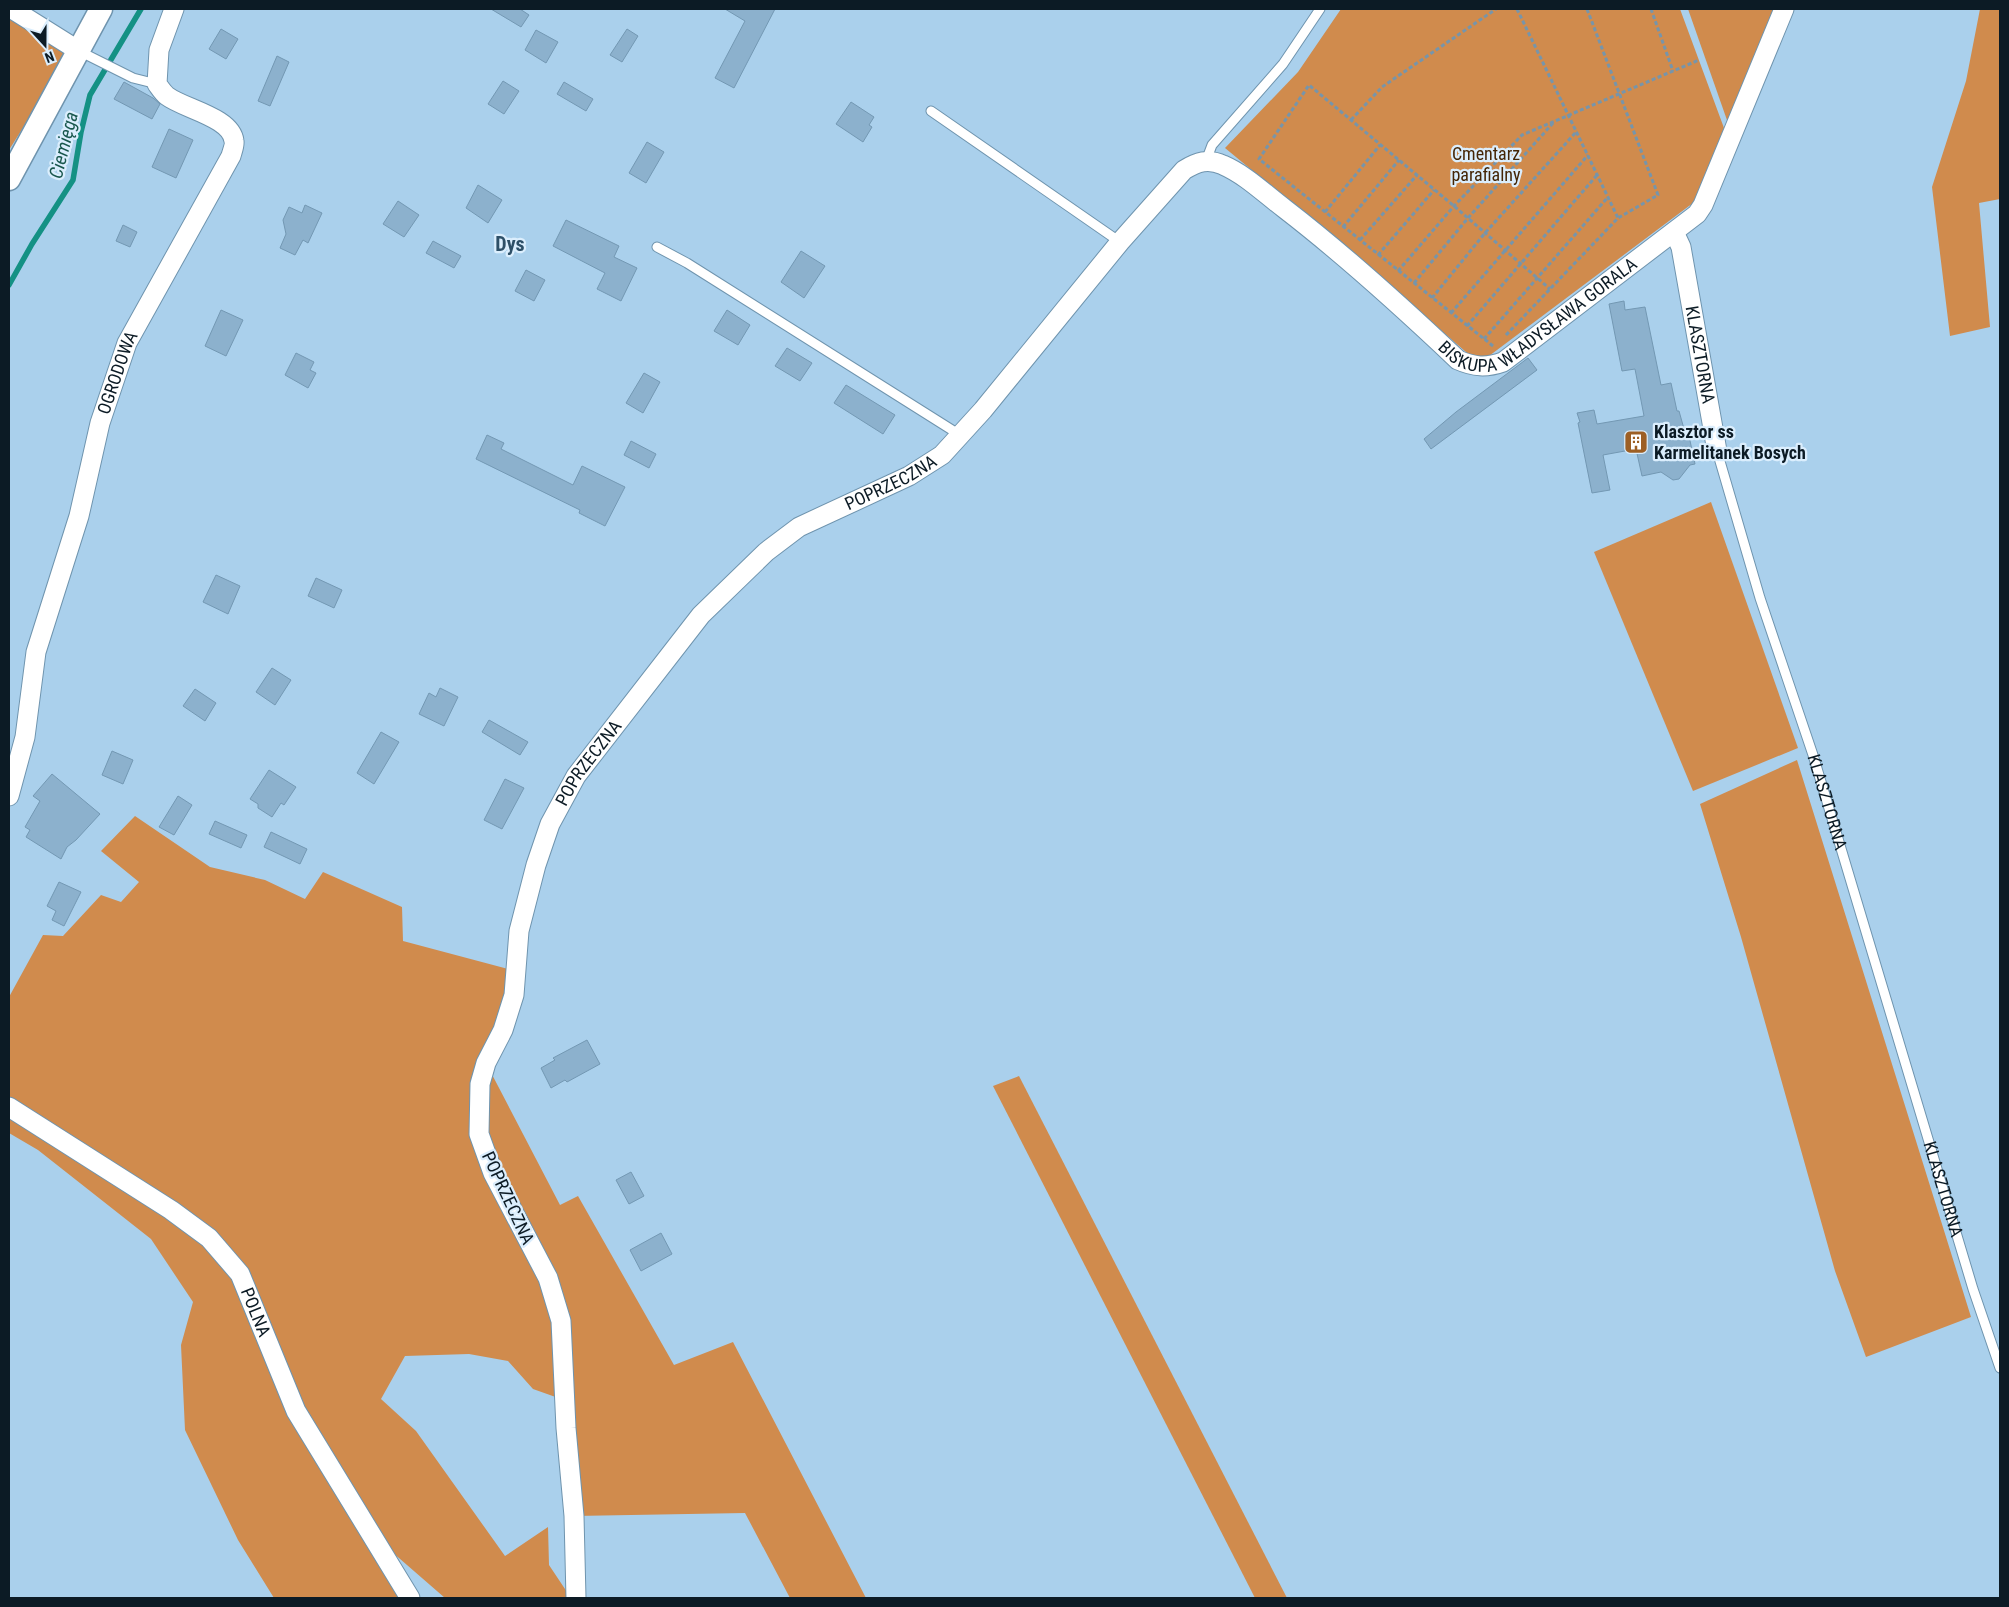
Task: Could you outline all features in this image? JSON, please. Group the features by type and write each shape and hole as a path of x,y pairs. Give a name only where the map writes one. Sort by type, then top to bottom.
{"street":[{"path":"12,9 78,51"},
{"path":"9,179 101,9"},
{"path":"157,84 159,50 174,9"},
{"name":"BISKUPA WŁADYSŁAWA GORALA","path":"1206,161 1222,164 1246,178 1341,253 1458,360 1472,366 1490,366 1503,362 1697,214 1703,205 1784,9"},
{"name":"OGRODOWA","path":"9,796 25,737 36,652 79,516 100,423 127,343 231,156 235,142 228,128 208,115 166,95 157,84"},
{"name":"POPRZECZNA","path":"576,1598 574,1516 566,1428 560,1321 548,1278 493,1173 479,1134 480,1084 486,1063 503,1030 514,995 519,931 536,865 550,824 576,776 701,615 766,552 798,527 909,476 942,454 1036,347 1120,242 1184,170 1196,163 1206,161"},
{"name":"KLASZTORNA","path":"1674,232 1681,246 1717,451"},
{"name":"POLNA","path":"9,1107 171,1210 209,1238 240,1274 296,1411 410,1598"}],"lane":[{"path":"1206,161 1212,146 1283,64 1320,9"},
{"path":"78,51 133,78 157,84"},
{"path":"930,110 1120,242"},
{"path":"657,247 720,283 960,435"},
{"name":"KLASZTORNA","path":"1717,451 1760,598 1813,755 1973,1289 2000,1368"}],"path":[{"path":"1350,120 1382,87 1496,9"},
{"path":"1517,9 1618,218"},
{"path":"1550,289 1309,85 1259,159 1494,348 1618,218 1658,195 1587,9"},
{"path":"1651,9 1673,70"},
{"path":"1398,271 1454,206 1522,135 1699,60"},
{"path":"1414,283 1468,218 1555,121"},
{"path":"1432,298 1485,233 1577,131"},
{"path":"1325,212 1380,145"},
{"path":"1451,313 1588,155"},
{"path":"1343,227 1399,160"},
{"path":"1360,240 1417,175"},
{"path":"1467,326 1597,175"},
{"path":"1378,255 1434,190"},
{"path":"1484,339 1608,197"}],"green space":[{"name":"Cmentarz parafialny","path":"1341,9 1680,9 1724,128 1697,200 1485,359 1474,359 1351,252 1225,148 1298,72"},
{"path":"1688,9 1775,9 1728,123"},
{"path":"1980,9 2000,9 2000,199 1979,203 1990,327 1950,336 1932,187 1966,81"},
{"path":"9,16 69,55 9,150"},
{"path":"1711,502 1798,748 1693,791 1594,552"},
{"path":"1797,760 1971,1317 1866,1357 1835,1271 1741,937 1700,804"},
{"path":"135,816 210,867 265,880 305,899 323,872 402,907 403,941 516,971 486,1063 560,1205 578,1196 674,1365 733,1342 866,1598 790,1598 745,1513 574,1516 564,1400 533,1389 508,1361 469,1354 405,1356 381,1399 416,1431 505,1556 548,1527 549,1565 571,1598 445,1598 369,1532 410,1598 274,1598 238,1540 185,1430 181,1345 193,1302 151,1239 38,1150 9,1133 9,997 43,935 63,936 101,895 121,902 139,882 101,851"},
{"path":"1019,1076 1287,1598 1255,1598 993,1086"}],"building":[{"path":"491,9 520,9 529,15 521,27"},
{"path":"725,9 775,9 734,88 715,78 745,21"},
{"path":"221,29 238,39 226,59 209,49"},
{"path":"627,29 638,36 622,62 610,55"},
{"path":"536,30 558,42 546,63 525,50"},
{"path":"277,56 289,62 270,106 258,101"},
{"path":"503,81 519,91 504,114 488,104"},
{"path":"124,82 160,104 152,119 114,99"},
{"path":"564,82 593,99 586,111 557,94"},
{"path":"851,102 874,117 869,125 872,127 863,142 836,124"},
{"path":"169,129 193,140 176,178 152,167"},
{"path":"647,142 664,152 646,183 629,173"},
{"path":"478,185 502,200 488,223 466,208"},
{"path":"398,201 419,215 404,237 383,224"},
{"path":"305,205 322,213 308,243 303,240 295,255 280,248 286,234 283,220 289,207 302,213"},
{"path":"566,220 619,246 614,257 637,268 621,301 597,289 605,273 553,246"},
{"path":"123,225 137,232 130,247 116,241"},
{"path":"433,241 461,256 454,268 426,253"},
{"path":"801,251 825,266 804,298 781,282"},
{"path":"526,270 545,280 534,301 515,291"},
{"name":"Klasztor ss Karmelitanek Bosych","path":"1624,301 1625,310 1645,307 1661,385 1671,383 1677,411 1679,411 1686,436 1689,436 1695,464 1690,465 1679,479 1673,480 1661,472 1642,476 1636,449 1603,455 1610,490 1592,493 1577,413 1594,410 1597,424 1644,416 1635,369 1622,371 1609,304"},
{"path":"221,310 243,320 226,356 205,346"},
{"path":"727,310 750,325 738,345 714,331"},
{"path":"787,348 812,363 800,381 775,366"},
{"path":"296,353 314,362 310,370 316,373 308,388 285,375"},
{"path":"1528,358 1537,370 1431,449 1424,439 1456,412"},
{"path":"644,373 660,382 643,413 626,403"},
{"path":"846,385 895,415 883,434 834,403"},
{"path":"487,435 504,443 501,449 573,485 582,466 625,487 605,526 579,513 580,510 476,459"},
{"path":"631,441 656,454 649,468 624,455"},
{"path":"216,575 240,586 228,614 203,602"},
{"path":"316,578 342,590 334,608 308,596"},
{"path":"272,668 291,680 275,705 256,692"},
{"path":"440,688 458,697 444,726 419,714 429,693 436,697"},
{"path":"195,689 216,703 205,721 183,706"},
{"path":"489,720 528,742 520,755 482,732"},
{"path":"381,732 399,742 374,784 357,773"},
{"path":"112,751 133,760 123,784 102,775"},
{"path":"269,770 296,787 284,805 281,803 272,817 258,808 258,804 250,799"},
{"path":"52,774 100,814 67,847 61,859 26,837 30,830 25,827 40,801 33,796"},
{"path":"505,779 524,788 502,829 484,820"},
{"path":"178,796 192,805 174,835 159,827"},
{"path":"215,821 247,835 241,848 209,834"},
{"path":"271,832 307,849 300,864 264,847"},
{"path":"59,882 81,892 64,926 52,920 56,911 47,906"},
{"path":"587,1040 600,1064 567,1082 565,1080 551,1088 541,1068 555,1060 553,1058"},
{"path":"631,1172 644,1196 629,1204 616,1180"},
{"path":"661,1233 672,1254 641,1271 630,1250"}],"waterway":[{"name":"Ciemięga","path":"9,285 32,244 73,180 81,132 90,95 141,9"}],"place":[{"name":"Klasztor ss Karmelitanek Bosych","path":"1636,442"}],"district":[{"name":"Dys","path":"510,244"}]}
